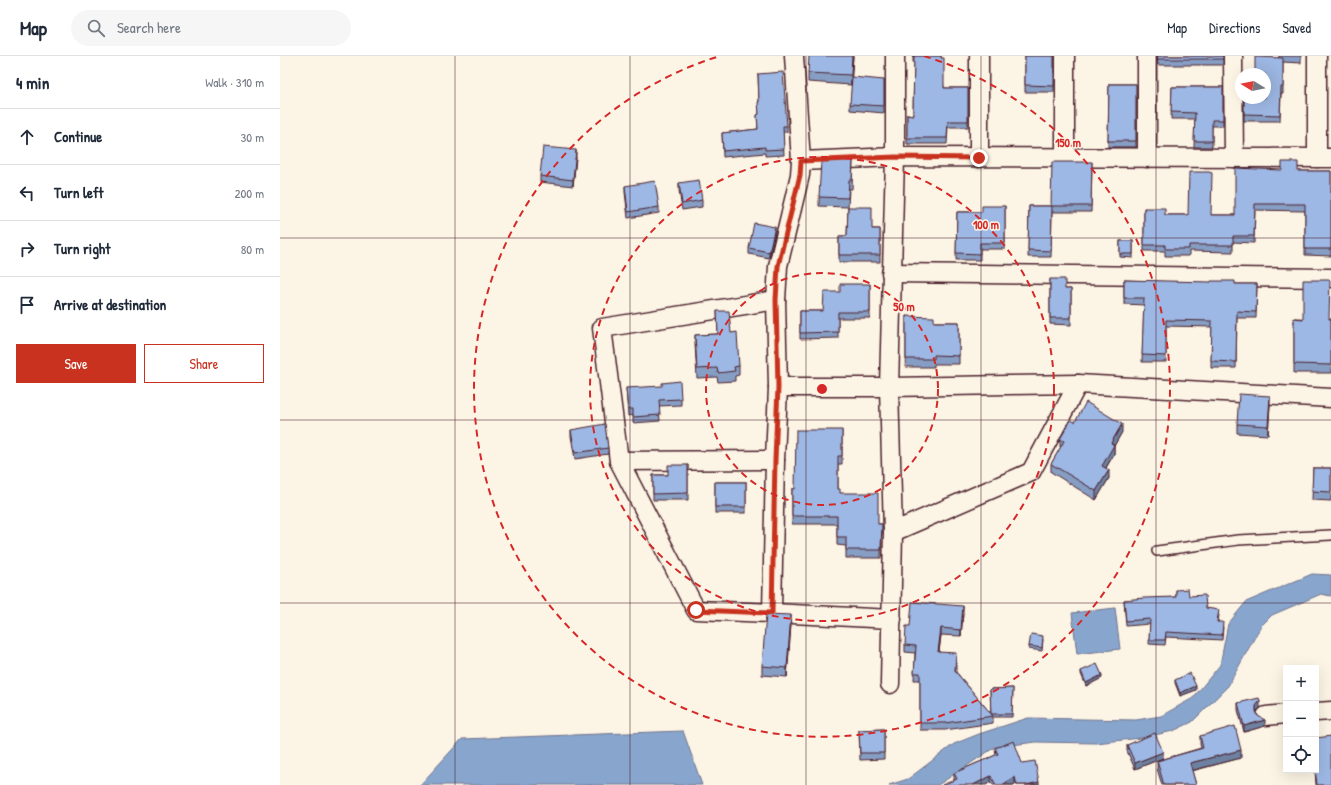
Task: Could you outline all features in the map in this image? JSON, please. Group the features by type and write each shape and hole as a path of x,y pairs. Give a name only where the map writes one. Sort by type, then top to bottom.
{"street":[{"path":"772,613 778,387 776,300 778,266 800,175 801,161 794,56"},
{"path":"890,684 893,532 890,387 891,273 895,157 895,56"},
{"path":"979,56 979,158"},
{"path":"1065,56 1065,158"},
{"path":"1147,56 1147,158"},
{"path":"1233,56 1234,158"},
{"path":"801,161 895,157 1324,158 1317,56"},
{"path":"891,273 1331,278"},
{"path":"776,300 602,328 619,461 696,610 892,619"},
{"path":"778,387 1078,384 1331,398"},
{"path":"893,532 1031,472 1078,384"},
{"path":"619,461 775,460"},
{"path":"1319,712 1331,710"},
{"path":"1266,716 1283,714"}],"lane":[{"path":"1158,551 1238,540 1331,534"}],"water":[{"path":"1312,574 1331,575 1331,596 1321,594 1272,615 1261,626 1228,686 1192,722 1173,731 1141,738 1096,743 1036,742 995,747 938,785 889,785 908,779 954,744 1028,718 1136,720 1161,716 1193,698 1220,665 1228,624 1246,602"},
{"path":"1115,608 1120,649 1077,654 1072,613"},
{"path":"683,731 702,785 420,785 462,739"}],"building":[{"path":"809,56 852,56 851,75 808,73"},
{"path":"914,56 941,56 941,58 944,58 944,88 968,88 968,121 948,121 947,138 907,138 907,114 913,115"},
{"path":"1025,56 1054,56 1054,86 1025,85"},
{"path":"1157,56 1223,56 1223,59 1158,59"},
{"path":"1255,57 1283,58 1283,87 1281,87 1280,115 1244,114 1244,104 1271,104 1271,68 1255,68"},
{"path":"783,72 787,126 783,126 784,149 765,150 765,147 723,151 722,133 758,129 758,74"},
{"path":"852,77 884,80 884,106 850,104"},
{"path":"1109,84 1136,84 1136,141 1108,141"},
{"path":"1172,87 1223,87 1223,120 1212,120 1212,141 1194,141 1195,113 1171,112"},
{"path":"543,147 576,150 573,180 540,176"},
{"path":"853,160 852,180 849,180 848,198 819,197 821,161"},
{"path":"1052,162 1092,162 1091,206 1051,206"},
{"path":"1282,162 1298,162 1298,171 1331,171 1331,249 1305,249 1305,204 1255,204 1254,236 1233,236 1233,245 1189,245 1189,249 1165,249 1165,245 1144,245 1144,208 1165,208 1165,215 1188,215 1189,172 1212,173 1211,215 1235,215 1235,168 1282,170"},
{"path":"699,180 702,200 682,204 679,183"},
{"path":"655,181 659,207 628,212 625,186"},
{"path":"982,206 1005,206 1005,243 980,243 980,254 956,253 957,212 982,212"},
{"path":"1029,206 1052,206 1051,251 1028,250"},
{"path":"848,207 872,207 872,229 880,229 880,255 839,255 839,236 847,236"},
{"path":"754,223 775,227 769,252 749,248"},
{"path":"1120,241 1133,241 1133,254 1120,254"},
{"path":"1050,279 1065,279 1065,289 1071,289 1071,318 1050,318"},
{"path":"1124,280 1211,282 1235,281 1235,284 1257,284 1256,312 1237,311 1236,362 1211,361 1212,321 1166,320 1166,356 1142,355 1144,298 1124,298"},
{"path":"1303,280 1330,280 1329,319 1331,319 1331,365 1294,364 1294,318 1303,319"},
{"path":"840,284 870,284 870,312 838,312 838,332 800,333 800,311 823,311 824,292 840,292"},
{"path":"717,311 729,311 731,333 737,332 739,366 734,367 735,371 718,373 717,368 697,369 695,335 718,334"},
{"path":"906,316 934,317 934,322 959,322 959,356 934,355 934,359 906,359"},
{"path":"680,381 681,399 659,400 660,415 633,417 633,409 628,409 626,388 662,386 662,383"},
{"path":"1239,394 1270,396 1268,426 1237,424"},
{"path":"1086,402 1122,424 1111,443 1114,445 1102,466 1109,470 1096,491 1051,464 1064,441 1060,439 1071,420 1075,422"},
{"path":"605,424 608,448 575,453 571,430"},
{"path":"796,430 842,430 842,456 838,456 838,489 840,489 840,493 878,493 878,524 882,524 881,550 846,550 846,537 837,537 837,516 792,516 792,489 795,489"},
{"path":"668,465 688,465 688,493 653,494 653,475 668,475"},
{"path":"1313,468 1331,468 1331,492 1312,491"},
{"path":"715,482 746,482 746,507 715,507"},
{"path":"1188,589 1189,596 1205,595 1206,608 1219,610 1217,622 1223,622 1222,635 1166,632 1165,640 1149,640 1150,619 1126,621 1124,600 1176,597 1176,590"},
{"path":"912,602 963,606 961,630 941,628 938,652 956,653 955,671 993,716 945,723 920,723 920,673 914,673 916,646 905,645 906,626 910,626"},
{"path":"766,614 791,615 787,668 762,666"},
{"path":"1031,634 1043,636 1042,648 1029,646"},
{"path":"1097,664 1102,675 1086,683 1081,671"},
{"path":"1190,673 1196,686 1180,693 1175,680"},
{"path":"1013,688 1012,714 991,714 990,689"},
{"path":"1259,698 1260,701 1256,706 1256,711 1258,716 1265,720 1244,726 1238,703"},
{"path":"1235,726 1241,750 1190,763 1196,785 1164,785 1157,761 1203,748 1200,736"},
{"path":"884,729 884,753 860,753 859,730"},
{"path":"1155,733 1163,752 1135,763 1127,745"},
{"path":"1331,736 1331,785 1317,785 1315,773 1319,773 1319,738"},
{"path":"1014,741 1022,763 1035,761 1039,782 1026,785 1017,785 1015,777 1002,785 996,785 991,776 973,785 942,785 957,779 954,773 998,754 995,748"}],"route":[{"path":"696,610 772,613 778,387 776,300 778,266 800,175 801,161 895,157 979,158"}]}
